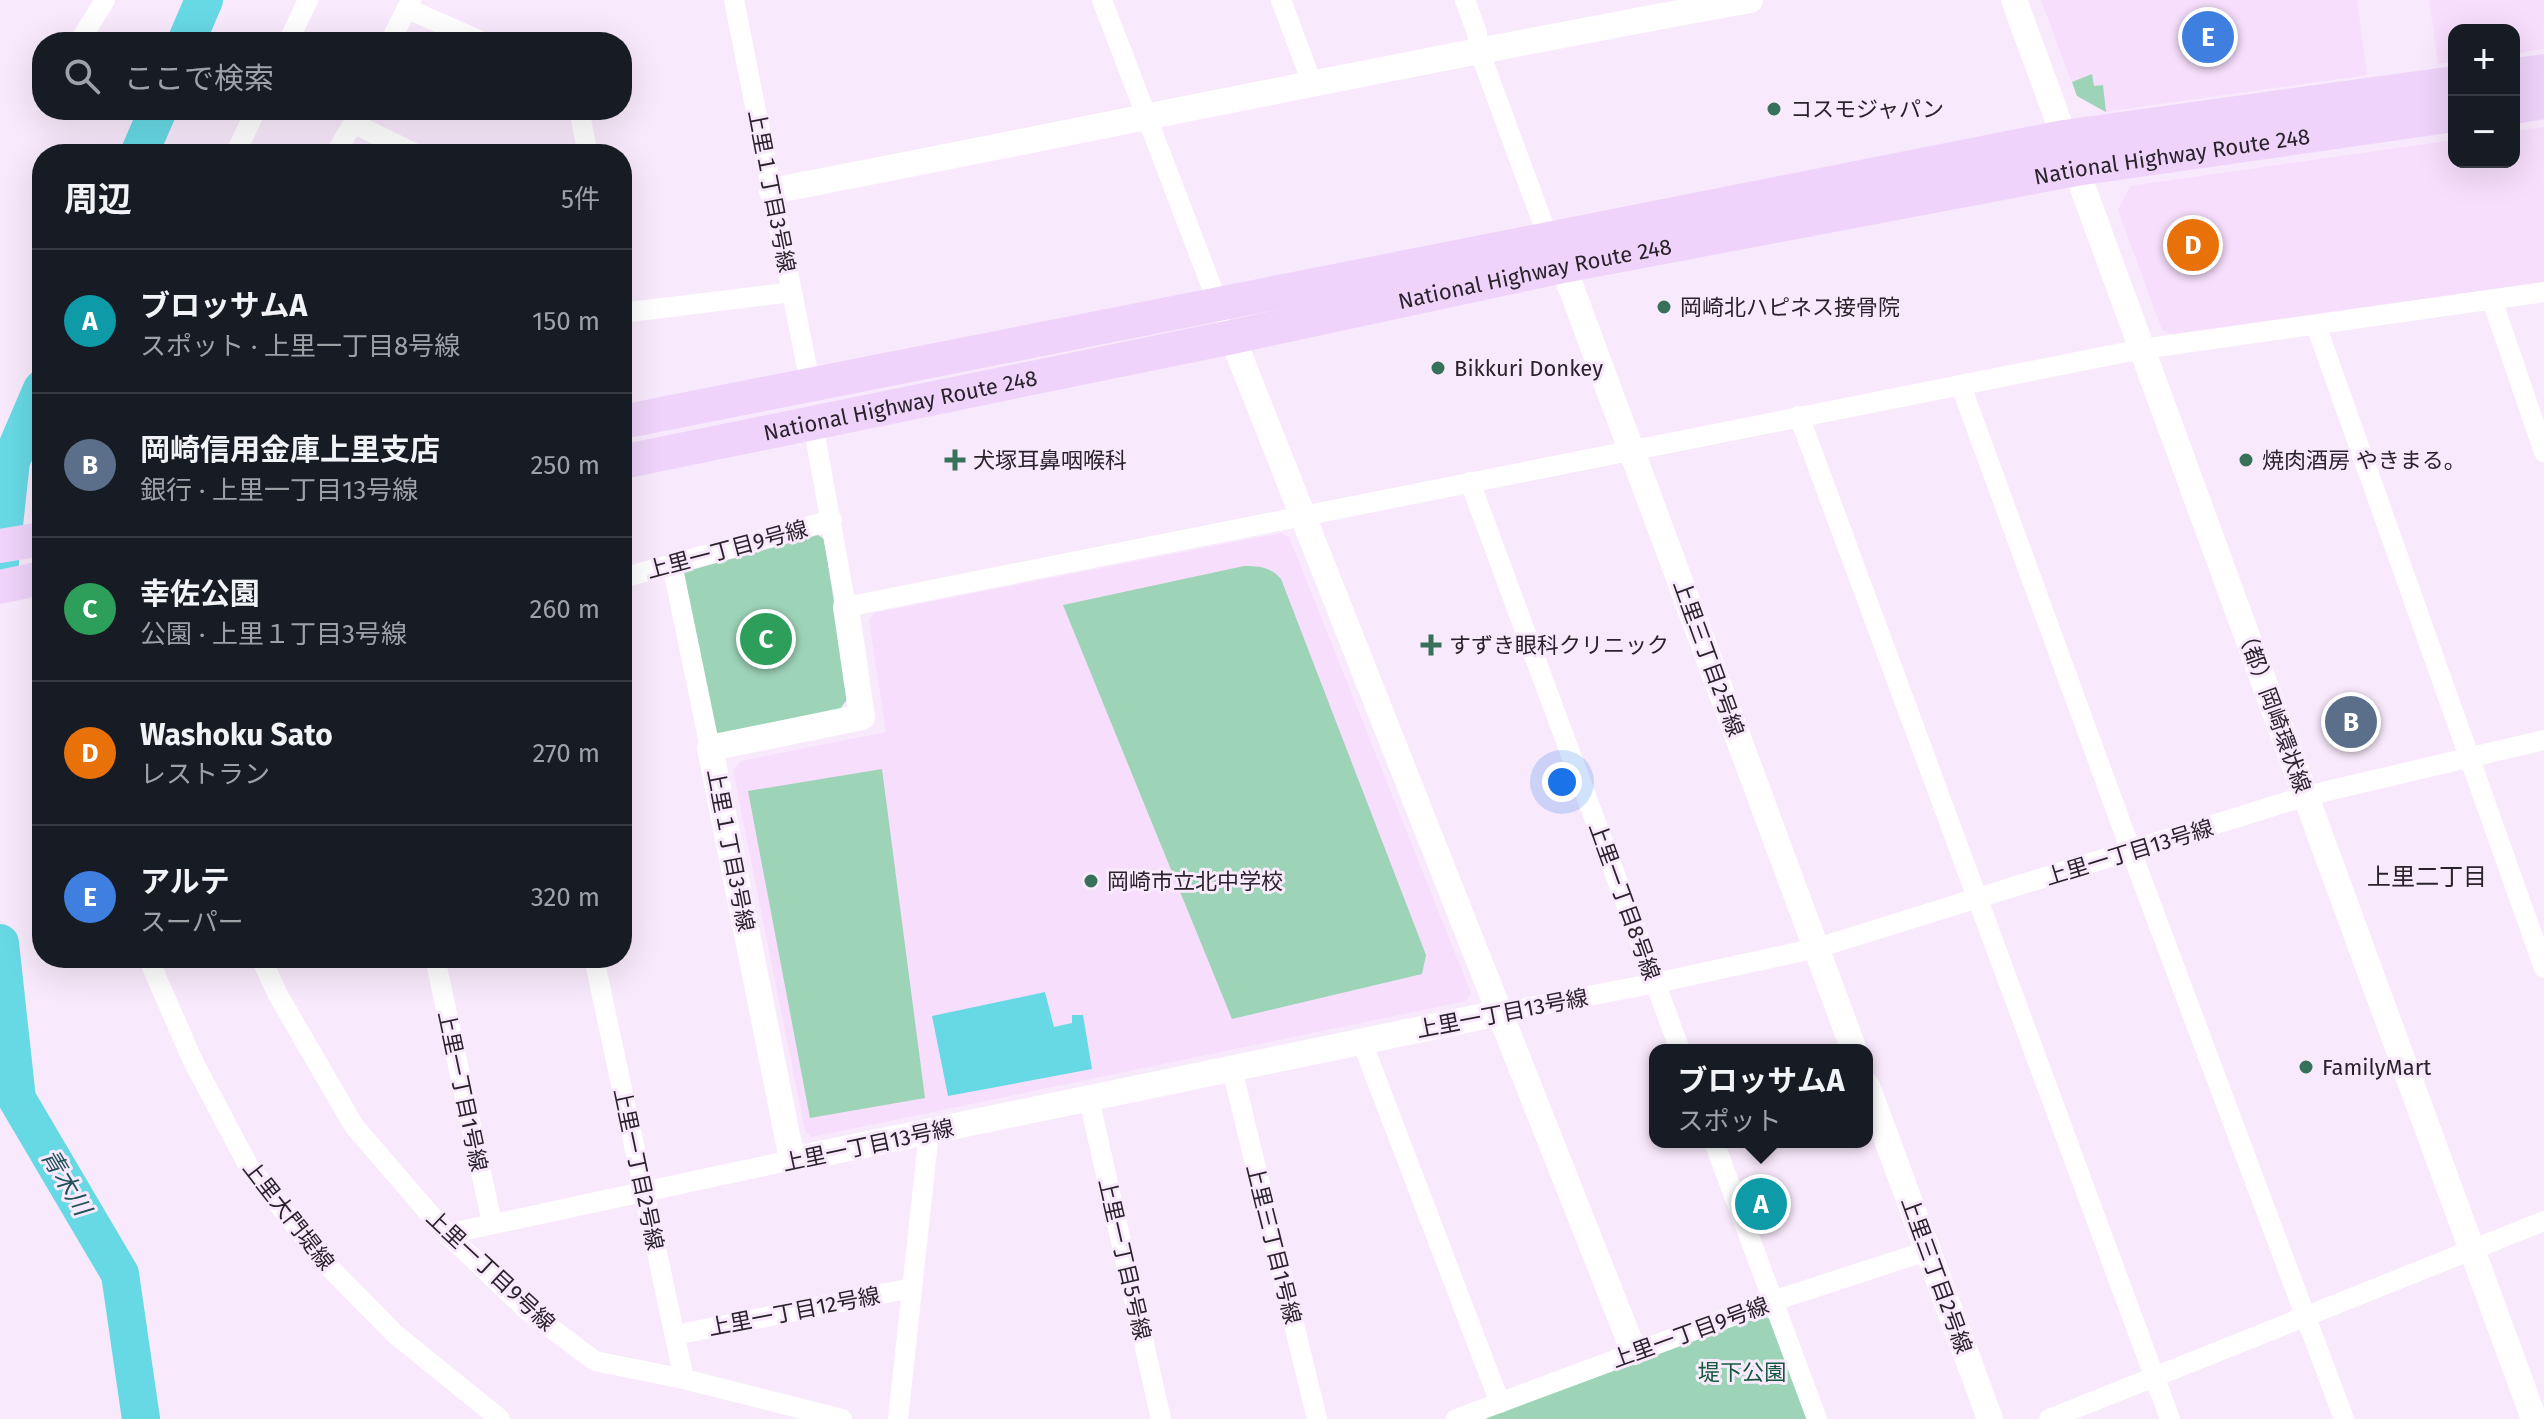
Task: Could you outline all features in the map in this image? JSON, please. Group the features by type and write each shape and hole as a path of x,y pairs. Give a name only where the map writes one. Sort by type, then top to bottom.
{"highway":[{"path":"2520,74 2544,71"},
{"name":"National Highway Route 248","path":"632,460 1232,337 1556,253 2064,137 2448,84"},
{"path":"2520,106 2544,102"},
{"name":"National Highway Route 248","path":"632,420 1218,305 2076,169 2448,116"},
{"path":"0,546 32,541"},
{"path":"0,587 32,580"}],"street":[{"path":"85,32 105,0"},
{"path":"293,32 308,0"},
{"name":"上里１丁目3号線","path":"734,0 810,383"},
{"path":"1102,0 1301,516 1634,1352"},
{"path":"1281,0 1312,83"},
{"name":"上里三丁目2号線","path":"1465,0 1477,33 1479,50 1633,450 1852,1044"},
{"path":"772,191 1146,119 1479,50 1648,9 1750,0"},
{"name":"（都）岡崎環状線","path":"2014,0 2534,1419"},
{"path":"395,32 410,4 464,32"},
{"path":"240,144 251,120"},
{"path":"341,144 356,120"},
{"path":"363,120 400,144"},
{"path":"581,120 586,144"},
{"path":"632,312 792,292"},
{"path":"846,607 2142,349 2544,292"},
{"path":"2492,300 2544,452"},
{"path":"2316,325 2544,968"},
{"path":"1961,386 2344,1419"},
{"path":"1799,416 2170,1419"},
{"name":"上里１丁目3号線","path":"792,1160 710,748 862,717 832,520 813,424"},
{"name":"上里一丁目8号線","path":"1470,482 1678,1044"},
{"name":"上里一丁目9号線","path":"632,575 832,520"},
{"path":"672,564 710,748"},
{"name":"上里一丁目13号線","path":"447,1234 1817,948 2306,796 2544,740"},
{"name":"上里大門堤線","path":"152,968 193,1061 249,1167 324,1262 395,1334 500,1419"},
{"name":"上里一丁目9号線","path":"266,968 354,1126 447,1234 528,1311 595,1361 684,1379 842,1419"},
{"name":"上里一丁目1号線","path":"437,968 492,1223"},
{"name":"上里一丁目2号線","path":"596,968 684,1379"},
{"path":"1362,1042 1500,1403"},
{"name":"上里三丁目1号線","path":"1232,1069 1317,1419"},
{"name":"上里一丁目5号線","path":"1089,1099 1161,1419"},
{"name":"上里三丁目2号線","path":"1873,1102 1990,1419"},
{"path":"898,1419 929,1132"},
{"path":"1716,1148 1817,1419"},
{"path":"2049,1419 2544,1221"},
{"name":"上里一丁目9号線","path":"1456,1419 1773,1301 1927,1251"},
{"name":"上里一丁目12号線","path":"675,1335 912,1288"}],"shaded area":[{"path":"2041,0 2357,0 2367,75 2104,112 2077,96"},
{"path":"2429,0 2544,0 2544,49 2520,53 2520,24 2448,24 2448,63 2438,64"},
{"path":"2544,127 2544,282 2171,334 2162,330 2118,210 2130,186 2448,141 2448,168 2520,168 2520,130"},
{"name":"岡崎市立北中学校","path":"1281,533 1289,537 1471,993 1466,1001 812,1137 805,1131 733,770 741,761 886,732 869,621 874,613"}],"green space":[{"path":"2092,74 2094,86 2103,85 2106,112 2077,96 2072,82"},
{"path":"818,535 824,539 849,697 840,709 718,735 711,730 680,580 684,572"},
{"path":"1244,566 1264,568 1281,579 1426,955 1422,974 1232,1019 1063,605"},
{"path":"882,769 925,1098 810,1118 748,791"},
{"name":"堤下公園","path":"1763,1315 1771,1320 1808,1419 1483,1419"}],"water":[{"path":"1045,992 1054,1027 1072,1023 1072,1015 1083,1015 1092,1069 948,1096 932,1016"}],"waterway":[{"name":"青木川","path":"190,32 204,0"},
{"name":"青木川","path":"143,144 154,120"},
{"name":"青木川","path":"0,562 11,461 32,412"},
{"name":"青木川","path":"0,943 17,1099 120,1274 141,1419"}],"place":[{"name":"アルテ","path":"2208,37"},
{"name":"コスモジャパン","path":"1774,109"},
{"name":"Washoku Sato","path":"2193,245"},
{"name":"岡崎北ハピネス接骨院","path":"1664,307"},
{"name":"Bikkuri Donkey","path":"1438,368"},
{"name":"犬塚耳鼻咽喉科","path":"955,460"},
{"name":"焼肉酒房 やきまる。","path":"2246,460"},
{"name":"幸佐公園","path":"766,639"},
{"name":"すずき眼科クリニック","path":"1431,645"},
{"name":"岡崎信用金庫上里支店","path":"2351,722"},
{"name":"岡崎市立北中学校","path":"1091,881"},
{"name":"FamilyMart","path":"2306,1067"},
{"name":"ブロッサムA","path":"1761,1204"}],"district":[{"name":"上里二丁目","path":"2427,877"}]}
